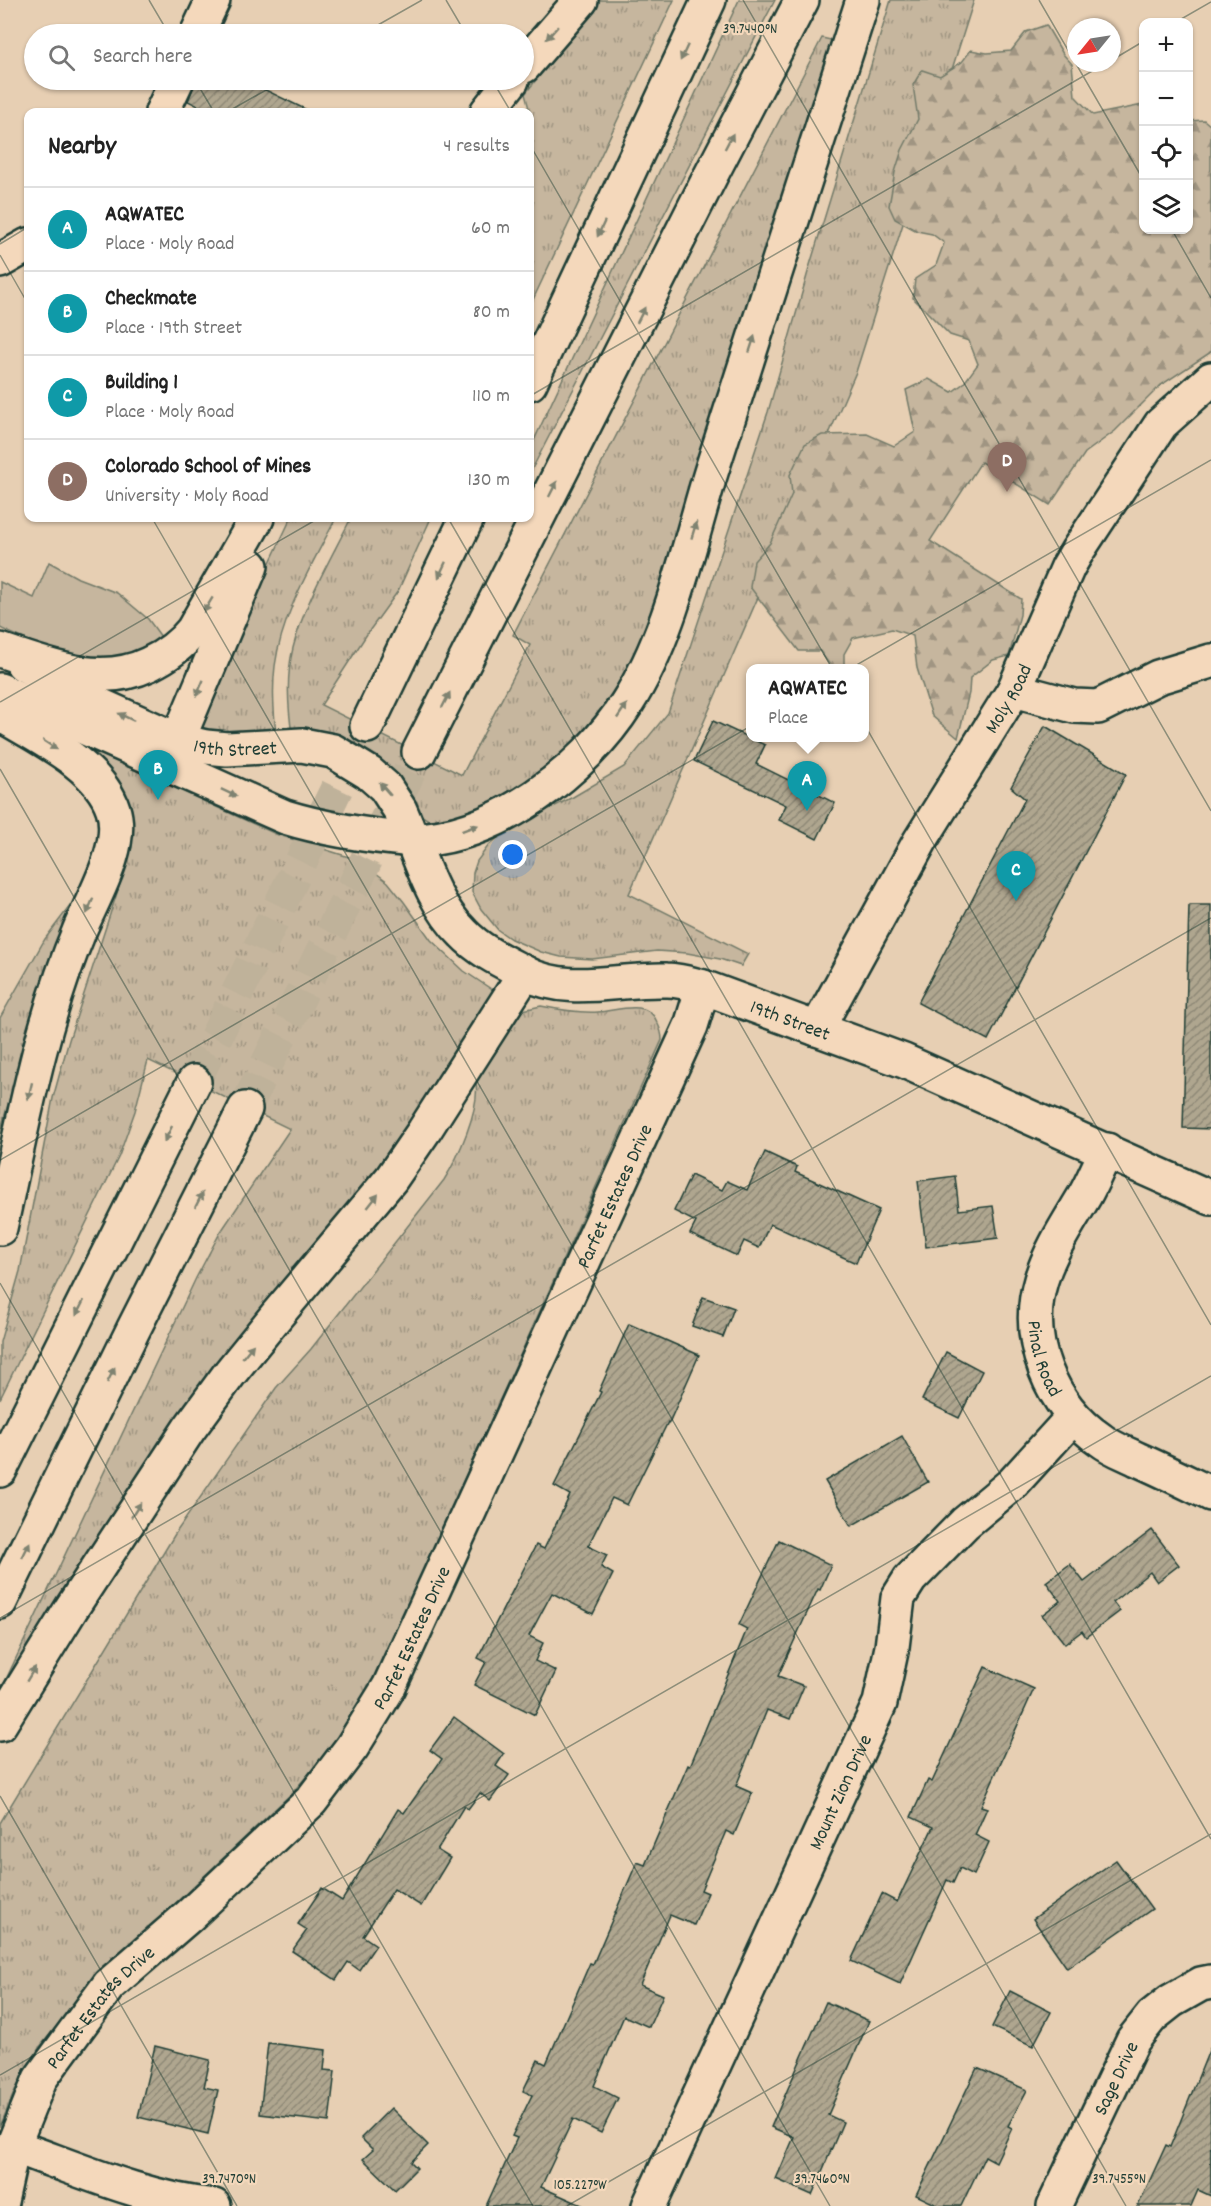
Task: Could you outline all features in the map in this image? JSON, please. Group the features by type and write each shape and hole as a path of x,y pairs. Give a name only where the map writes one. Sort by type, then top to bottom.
{"main road":[{"path":"202,24 213,0"},
{"path":"534,54 581,0"},
{"path":"534,374 709,0"},
{"path":"420,753 711,175 802,0"},
{"path":"413,840 453,834 482,824 522,803 560,777 589,752 612,725 642,676 657,643 674,595 863,0"},
{"path":"164,108 172,90"},
{"path":"490,108 504,90"},
{"path":"0,261 24,247"},
{"name":"Moly Road","path":"817,1029 920,841 1014,690 1068,567 1078,550 1161,424 1211,380"},
{"path":"0,650 59,669 89,675 124,673 155,661 179,644 193,630 255,522"},
{"path":"181,756 269,522"},
{"path":"367,726 465,522"},
{"name":"19th Street","path":"0,650 181,756 240,798 296,820 363,835 413,840"},
{"path":"1014,690 1074,706 1098,707 1158,677 1211,661"},
{"name":"19th Street","path":"0,690 181,756 206,747 227,749 302,745 333,751 369,773 385,788 400,810 440,903 456,925 479,946 525,973 552,983 578,986 656,979 703,987 904,1061 1211,1198"},
{"path":"0,714 84,769 104,789 110,799 117,825 112,854 70,956 46,1027 0,1228"},
{"path":"0,1724 71,1609 189,1430 230,1373 391,1179 525,973"},
{"name":"Parfet Estates Drive","path":"0,2206 13,2146 40,2079 108,1985 190,1915 310,1801 352,1747 389,1687 691,1026 703,987"},
{"path":"0,1470 194,1082"},
{"path":"0,1602 133,1330 245,1109"},
{"name":"Pinal Road","path":"1107,1150 1086,1193 1052,1252 1041,1281 1036,1311 1038,1344 1044,1369 1054,1390 1073,1417 1101,1441 1211,1494"},
{"name":"Mount Zion Drive","path":"649,2206 880,1703 892,1647 898,1598 910,1579 965,1523 1013,1483 1073,1417"},
{"name":"Sage Drive","path":"1054,2206 1133,2040 1152,2016 1171,2001 1201,1984 1211,1982"},
{"path":"13,2146 129,2187 188,2203 214,2206"}],"green space":[{"path":"598,0 674,0 534,298 534,108 529,108 525,94 528,90 534,90 534,82"},
{"path":"739,0 775,0 534,465 534,440"},
{"path":"891,0 974,0 856,372 629,894 748,954 741,966 720,959 687,953 657,951 592,959 561,957 541,952 511,939 498,930 481,909 472,892 473,873 477,861 489,845 509,829 573,797 624,767 668,713 768,412 810,265"},
{"path":"1046,25 1067,58 1067,72 1073,72 1075,96 1093,115 1139,106 1139,234 1193,234 1193,121 1204,120 1211,126 1211,352 1161,385 1115,431 1085,453 1050,505 981,462 930,541 1021,599 1020,615 1009,656 993,660 970,678 969,693 958,738 932,716 917,668 913,636 892,629 853,638 844,654 844,664 829,664 820,651 799,651 750,587 754,561 770,543 792,494 790,475 805,444 822,435 867,434 894,446 915,432 906,390 929,379 952,392 964,383 978,364 969,341 950,335 913,298 915,279 936,265 944,243 932,234 917,231 895,219 889,206 895,172 902,150 918,119 913,85 922,70 940,76 962,62 971,50 987,53 1011,51 1026,32"},
{"path":"822,38 835,41 671,562 639,650 612,707 558,766 484,809 430,821 422,816 408,796 292,735 288,692 293,648 311,598 349,522 429,522 398,591 321,705 462,775 530,645 513,635"},
{"path":"289,522 334,522 299,590 284,627 275,666 276,735 211,736 197,727 246,613"},
{"path":"49,562 78,578 117,593 148,619 164,641 124,658 97,660 54,651 0,628 0,582 34,598"},
{"path":"69,740 276,834 352,858 388,882 431,940 464,971 494,991 444,1076 0,1704 0,1692 196,1278 220,1233 290,1129 148,1060 135,1111 119,1156 0,1399 0,1342 20,1271 53,1098 69,1040 132,847 130,810 119,782 104,765"},
{"path":"89,881 42,986 0,1132 0,1018 45,939"},
{"path":"541,1006 584,1012 631,1008 647,1010 653,1015 660,1028 662,1040 367,1695 331,1748 292,1793 91,1983 39,2048 15,2090 0,2127 0,1823 175,1534 276,1388 311,1349 444,1180 471,1119 475,1106 476,1083 515,1016 523,1010"}],"building":[{"path":"192,90 266,90 303,108 202,108 188,101"},
{"path":"713,721 746,736 746,742 758,742 765,745 756,764 835,803 817,839 779,820 786,805 694,761"},
{"path":"1045,726 1126,774 988,1040 918,1003 1025,799 1011,787"},
{"path":"1189,905 1211,905 1211,1129 1183,1128"},
{"path":"765,1152 797,1167 795,1172 879,1210 856,1263 770,1224 759,1248 744,1241 737,1256 690,1234 696,1222 674,1211 691,1175 722,1190 727,1181 747,1190"},
{"path":"955,1176 959,1210 993,1206 998,1238 926,1247 918,1181"},
{"path":"703,1297 734,1308 723,1337 692,1326"},
{"path":"629,1324 699,1355 669,1423 627,1505 612,1498 588,1546 607,1555 601,1567 613,1574 593,1614 552,1593 529,1636 543,1643 535,1661 556,1671 535,1715 474,1685 486,1662 478,1658 536,1545 544,1549 570,1495 554,1486 601,1392 599,1391"},
{"path":"946,1352 982,1371 959,1418 922,1400"},
{"path":"902,1436 928,1482 851,1526 825,1481"},
{"path":"1152,1530 1179,1565 1157,1582 1150,1572 1113,1602 1120,1611 1086,1637 1082,1631 1065,1644 1042,1615 1060,1601 1046,1582 1070,1564 1084,1582"},
{"path":"779,1540 831,1565 778,1676 804,1686 790,1719 767,1710 736,1786 752,1793 734,1835 726,1831 701,1890 708,1893 694,1925 670,1915 640,1985 663,1995 649,2027 624,2016 594,2086 618,2098 601,2133 573,2119 541,2187 584,2206 486,2206 517,2138 512,2136 532,2095 523,2091 538,2060 546,2064 637,1862 645,1865 688,1765 690,1766 747,1629 739,1625"},
{"path":"985,1667 1034,1689 981,1806 987,1808 975,1835 989,1842 974,1875 960,1868 953,1883 947,1880 900,1984 851,1961 882,1894 897,1902 933,1827 911,1817 928,1780 932,1782"},
{"path":"454,1717 504,1754 496,1766 509,1775 490,1801 480,1793 468,1809 464,1806 437,1850 450,1858 421,1906 394,1889 363,1936 376,1945 359,1970 348,1962 336,1980 292,1951 307,1930 298,1924 322,1888 342,1901 398,1809 404,1813 442,1759 430,1750"},
{"path":"1116,1860 1152,1909 1067,1968 1033,1919"},
{"path":"1010,1991 1051,2012 1033,2046 992,2027"},
{"path":"826,2002 869,2021 828,2115 843,2122 812,2195 776,2179 794,2137 771,2127"},
{"path":"268,2043 326,2050 324,2070 335,2071 329,2122 260,2114"},
{"path":"155,2046 210,2060 204,2087 218,2090 208,2134 138,2117"},
{"path":"1210,2048 1211,2196 1198,2190 1191,2206 1138,2206 1166,2145 1170,2147"},
{"path":"977,2068 1027,2090 1008,2126 1012,2128 996,2162 985,2156 961,2206 939,2206 916,2195"},
{"path":"391,2108 428,2145 411,2162 417,2168 395,2190 363,2159 373,2150 361,2138"}],"tunnel":[{"path":"194,1082 367,726"},
{"path":"245,1109 419,752"}],"place":[{"name":"Colorado School of Mines","path":"1007,492"},
{"name":"Checkmate","path":"158,800"},
{"name":"AQWATEC","path":"807,811"},
{"name":"Building 1","path":"1016,901"}]}
